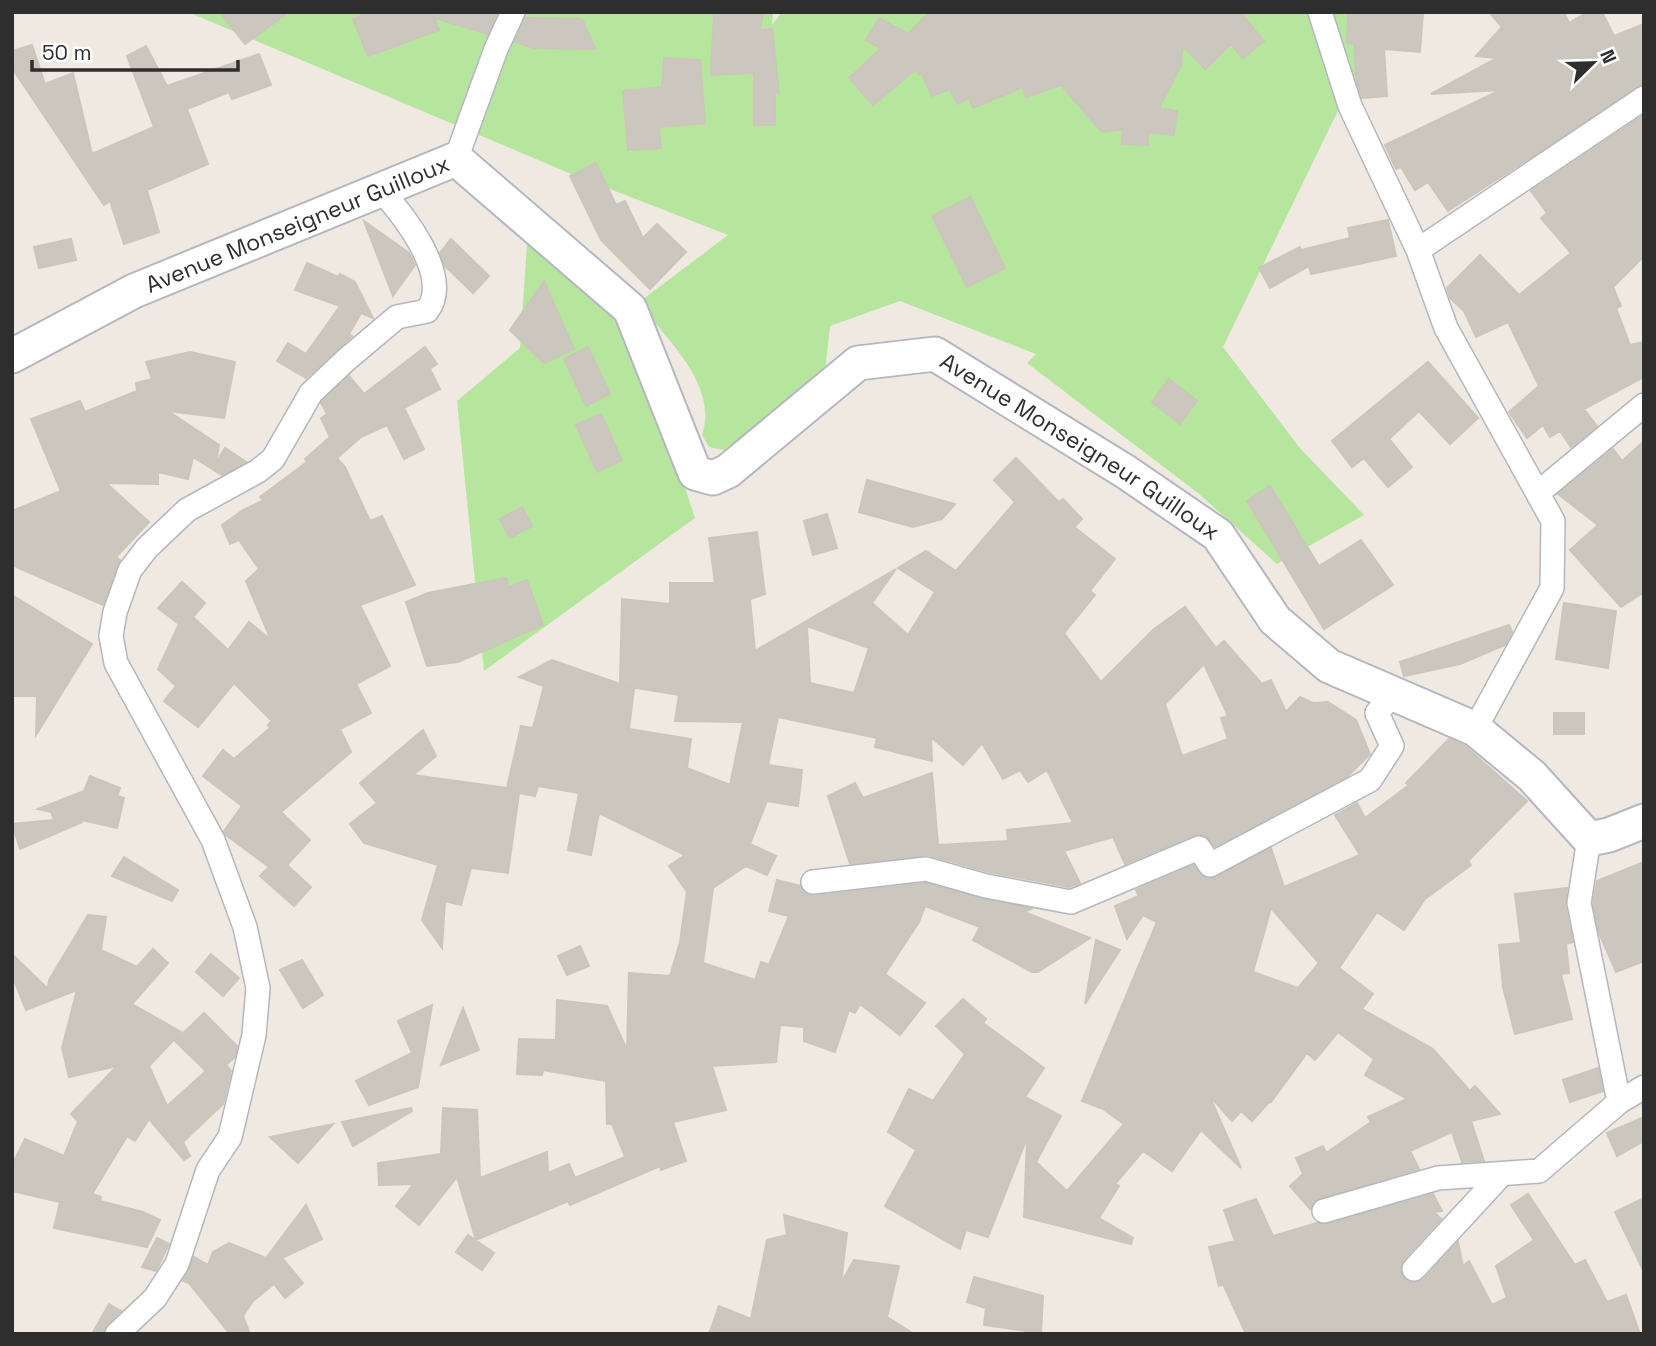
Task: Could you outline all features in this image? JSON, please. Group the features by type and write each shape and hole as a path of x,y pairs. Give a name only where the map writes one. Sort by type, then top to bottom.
{"street":[{"path":"456,159 496,49 513,12"},
{"path":"1320,12 1350,106 1418,250 1446,328 1553,521 1552,588 1475,729"},
{"path":"1418,250 1644,98"},
{"name":"Avenue Monseigneur Guilloux","path":"12,356 134,291 456,159 629,309 695,472 713,478 728,471 858,363 935,354 1126,472 1218,535 1275,620 1329,666 1475,729 1532,776 1589,839"},
{"path":"117,1334 156,1298 177,1264 208,1170 230,1137 254,1035 258,988 245,927 213,840 116,663 111,636 115,612 130,570 147,548 187,510 257,471 273,459 311,393 397,317 428,311 435,301 436,289 427,257 406,217 381,190"},
{"path":"1539,492 1644,405"},
{"path":"813,882 926,869 986,886 1071,902 1199,849 1210,865 1370,780 1392,747 1377,713 1394,692"},
{"path":"1619,1102 1579,903 1589,839 1609,835 1644,821"},
{"path":"1324,1211 1438,1178 1539,1171 1619,1102 1644,1087"},
{"path":"1414,1269 1501,1175"}],"green space":[{"path":"188,12 773,12 772,25 782,12 1386,12 1223,347 1299,447 1364,515 1277,564 1198,493 1027,363 1036,354 900,301 830,326 825,372 724,450 709,447 702,435 705,417 697,381 675,348 638,303 728,235 569,173"},
{"path":"527,243 620,312 659,408 695,518 484,671 457,401 520,348"}],"building":[{"path":"220,12 289,12 245,44"},
{"path":"370,12 431,12 439,30 368,56 353,19"},
{"path":"436,12 497,12 488,34 435,18"},
{"path":"714,12 763,12 760,30 772,29 779,93 775,91 775,125 754,125 754,73 711,75"},
{"path":"930,12 1240,12 1264,41 1243,58 1231,44 1205,69 1183,46 1181,65 1159,108 1177,111 1174,135 1148,132 1148,145 1122,144 1123,129 1102,132 1061,85 1026,97 1023,87 973,108 969,98 957,104 950,89 932,96 922,73 919,75 916,69 873,105 849,78 881,48 866,40 879,18 908,34"},
{"path":"1348,12 1423,12 1420,52 1384,49 1387,96 1362,98 1356,79 1354,44 1347,43"},
{"path":"1489,12 1564,12 1569,23 1588,12 1602,12 1614,36 1644,24 1644,84 1448,211 1428,182 1415,190 1401,167 1396,169 1385,145 1501,90 1431,94 1497,58 1476,56 1502,27"},
{"path":"526,18 582,19 595,49 534,48 515,42"},
{"path":"32,45 45,84 73,73 92,154 154,127 127,56 146,46 167,86 259,54 271,85 232,99 229,92 187,109 208,164 147,190 159,232 124,244 110,201 104,205 12,68 12,51"},
{"path":"664,58 700,60 705,123 659,127 661,148 628,150 623,91 662,87"},
{"path":"1644,115 1644,256 1613,287 1621,306 1616,308 1630,345 1644,342 1644,377 1584,409 1597,426 1571,447 1560,431 1550,437 1543,425 1527,438 1509,412 1539,386 1508,322 1476,337 1464,311 1450,298 1447,288 1480,255 1519,295 1571,253 1541,218 1547,213 1531,191"},
{"path":"596,163 616,205 625,201 643,238 657,224 686,252 650,289 601,240 570,176"},
{"path":"970,197 1005,268 967,287 932,216"},
{"path":"1388,220 1396,256 1311,274 1309,266 1270,288 1259,268 1300,247 1301,250 1350,238 1348,228"},
{"path":"364,221 409,253 415,265 393,296"},
{"path":"71,239 76,260 39,268 34,247"},
{"path":"451,239 489,276 473,293 445,266 440,253"},
{"path":"307,263 355,282 373,318 361,313 349,334 352,336 306,378 277,361 288,343 306,354 340,306 295,290"},
{"path":"544,281 574,349 544,363 510,330"},
{"path":"425,347 437,364 430,369 440,389 404,408 424,449 404,459 387,425 361,437 337,458 345,467 370,521 382,516 415,585 360,605 390,666 356,684 371,713 340,729 351,752 281,812 310,840 287,865 311,887 294,906 260,876 269,867 226,835 224,831 242,806 203,776 223,750 234,759 270,728 268,725 272,721 234,683 198,727 164,701 176,686 158,669 179,624 158,608 182,582 205,603 193,617 228,650 249,622 271,640 246,581 259,569 239,540 230,544 222,525 243,510 264,500 260,497 307,462 305,459 330,437 321,418 327,414 321,403 349,376 364,394"},
{"path":"588,347 610,394 586,406 564,359"},
{"path":"190,352 235,362 224,418 168,411 219,445 216,463 225,448 246,462 222,475 193,457 188,479 158,472 158,484 106,483 149,522 116,557 120,560 103,605 12,565 12,511 61,491 31,419 80,401 85,412 137,391 136,383 152,379 146,362"},
{"path":"1428,362 1478,418 1450,444 1419,411 1389,439 1412,467 1388,487 1364,458 1352,467 1332,441"},
{"path":"1169,379 1197,401 1180,424 1152,402"},
{"path":"601,414 622,460 597,472 576,425"},
{"path":"1644,441 1644,592 1621,607 1570,550 1598,525 1558,494 1613,449 1622,461"},
{"path":"1016,458 1059,502 1063,499 1082,519 1074,527 1115,559 1090,591 1095,595 1064,633 1101,682 1154,629 1185,607 1216,648 1224,641 1262,684 1271,680 1286,712 1300,697 1313,703 1328,702 1356,720 1370,754 1347,777 1215,847 1206,836 1194,835 1125,864 1113,837 1064,851 1080,883 1069,887 989,872 929,855 850,864 828,796 855,783 863,798 932,773 938,845 1008,841 1007,830 1073,823 1047,770 1028,782 1020,770 1003,779 982,743 963,765 931,737 932,761 875,747 877,738 778,717 768,765 802,770 798,806 767,801 750,844 776,856 767,875 746,866 713,888 703,963 755,980 761,962 769,965 789,916 769,911 777,880 800,886 807,894 815,896 925,883 1031,909 1024,912 1090,938 1038,972 1032,972 973,940 980,927 925,906 919,922 885,974 925,1003 900,1035 860,1004 855,1013 849,1010 835,1052 804,1041 804,1027 780,1025 776,1062 712,1066 726,1110 673,1122 686,1161 661,1170 660,1166 570,1205 568,1201 476,1240 457,1177 419,1225 396,1206 414,1184 379,1185 378,1163 441,1154 443,1108 477,1110 480,1178 547,1152 548,1173 569,1164 575,1178 625,1157 612,1124 607,1124 606,1081 543,1070 542,1075 517,1074 519,1039 556,1040 557,1000 607,1006 627,1050 629,973 670,976 680,942 687,892 669,866 685,855 599,813 591,855 568,850 579,793 538,786 535,796 519,793 508,873 471,868 461,905 445,901 442,948 422,920 438,865 364,843 350,824 377,803 360,783 423,730 436,756 413,775 507,788 521,726 533,728 544,686 519,677 552,660 620,684 622,599 670,604 670,583 715,583 709,538 757,532 765,594 750,599 755,651 896,569 872,603 908,635 935,592 898,568 926,551 956,571 1015,502 994,480","holes":["807,626 869,648 854,693 810,683","1204,664 1228,716 1221,718 1228,739 1182,756 1165,704","625,686 679,695 675,721 743,722 730,785 687,768 691,739 629,729 634,689"]},
{"path":"867,480 955,504 942,519 913,527 859,512"},
{"path":"1270,486 1319,566 1361,540 1393,585 1324,629 1247,501"},
{"path":"522,507 532,526 510,538 500,519"},
{"path":"827,514 837,548 813,555 804,521"},
{"path":"506,578 508,587 527,580 543,625 458,662 427,666 406,602 428,593"},
{"path":"12,595 92,644 36,735 37,696 12,696"},
{"path":"1564,603 1616,611 1608,668 1556,659"},
{"path":"1509,625 1512,632 1505,645 1460,664 1404,676 1400,662"},
{"path":"1554,713 1584,713 1584,734 1554,734"},
{"path":"1449,739 1465,746 1527,801 1468,861 1471,865 1425,899 1404,930 1377,912 1339,968 1373,994 1362,1009 1433,1049 1470,1091 1475,1086 1500,1114 1471,1121 1484,1161 1462,1162 1452,1132 1410,1151 1419,1169 1320,1198 1310,1209 1290,1186 1303,1174 1296,1158 1323,1146 1326,1153 1371,1122 1368,1117 1407,1099 1365,1075 1374,1059 1338,1032 1315,1060 1307,1053 1271,1102 1252,1121 1241,1111 1232,1121 1209,1095 1241,1168 1201,1130 1172,1171 1143,1151 1115,1184 1119,1186 1099,1218 1133,1238 1131,1244 1024,1217 1027,1138 988,1237 966,1230 960,1249 885,1206 916,1150 888,1132 909,1089 933,1101 965,1054 936,1026 963,999 986,1019 983,1023 1044,1068 1025,1097 1061,1116 1036,1162 1067,1191 1124,1124 1103,1109 1082,1101 1157,922 1143,915 1127,939 1115,906 1139,896 1136,890 1194,865 1203,877 1211,879 1271,848 1284,887 1360,855 1335,815 1357,803 1365,818 1409,785 1406,783","holes":["1271,908 1319,963 1298,988 1253,972"]},
{"path":"90,776 120,788 117,796 124,798 117,828 82,820 20,849 12,824 54,820 51,812 38,809 84,791"},
{"path":"124,857 178,890 172,901 112,876"},
{"path":"1644,862 1644,961 1616,972 1599,933 1593,903 1597,881"},
{"path":"1567,888 1565,905 1573,942 1566,944 1569,973 1561,974 1572,1019 1515,1034 1503,987 1499,945 1521,943 1515,894"},
{"path":"88,915 106,917 101,950 137,967 153,949 168,963 132,1004 181,1032 149,1066 167,1106 206,1071 175,1041 204,1013 237,1046 235,1057 226,1065 231,1071 223,1104 183,1142 190,1156 184,1160 149,1119 135,1141 127,1136 92,1194 101,1197 100,1201 143,1212 160,1220 147,1247 54,1228 60,1202 12,1191 12,1165 25,1139 64,1156 78,1121 71,1114 117,1066 69,1077 62,1048 77,990 26,1010 12,975 12,954 48,989 49,980"},
{"path":"1096,940 1120,950 1085,1004"},
{"path":"580,946 589,966 567,975 558,956"},
{"path":"211,954 239,978 223,996 196,972"},
{"path":"302,960 323,995 303,1008 280,970"},
{"path":"432,1005 418,1087 369,1105 356,1081 412,1053 398,1021"},
{"path":"463,1008 479,1050 441,1065"},
{"path":"1598,1068 1603,1091 1570,1102 1563,1080"},
{"path":"411,1108 412,1111 353,1146 342,1122"},
{"path":"1644,1117 1644,1141 1617,1156 1607,1133"},
{"path":"333,1124 298,1163 270,1137"},
{"path":"1433,1194 1442,1211 1434,1212 1441,1219 1403,1260 1401,1272 1405,1280 1412,1283 1424,1279 1458,1242 1463,1266 1469,1261 1492,1305 1507,1298 1496,1266 1534,1240 1511,1205 1528,1194 1575,1265 1585,1260 1607,1302 1626,1295 1640,1334 1246,1334 1223,1284 1219,1286 1209,1247 1235,1241 1224,1210 1256,1199 1273,1236 1317,1223 1328,1224"},
{"path":"1644,1198 1644,1272 1615,1212"},
{"path":"306,1205 322,1239 282,1258 303,1283 285,1298 274,1284 253,1301 243,1316 250,1334 230,1334 189,1283 183,1281 194,1257 208,1265 213,1252 229,1243 266,1258"},
{"path":"784,1215 847,1233 841,1283 854,1260 899,1266 887,1317 914,1334 709,1334 719,1306 751,1319 767,1240 787,1235"},
{"path":"468,1235 494,1253 482,1270 456,1252"},
{"path":"157,1238 169,1244 156,1271 142,1267"},
{"path":"974,1277 1043,1296 1041,1333 984,1325 986,1308 967,1302"},
{"path":"109,1304 121,1311 107,1324 103,1334 92,1334"}]}
